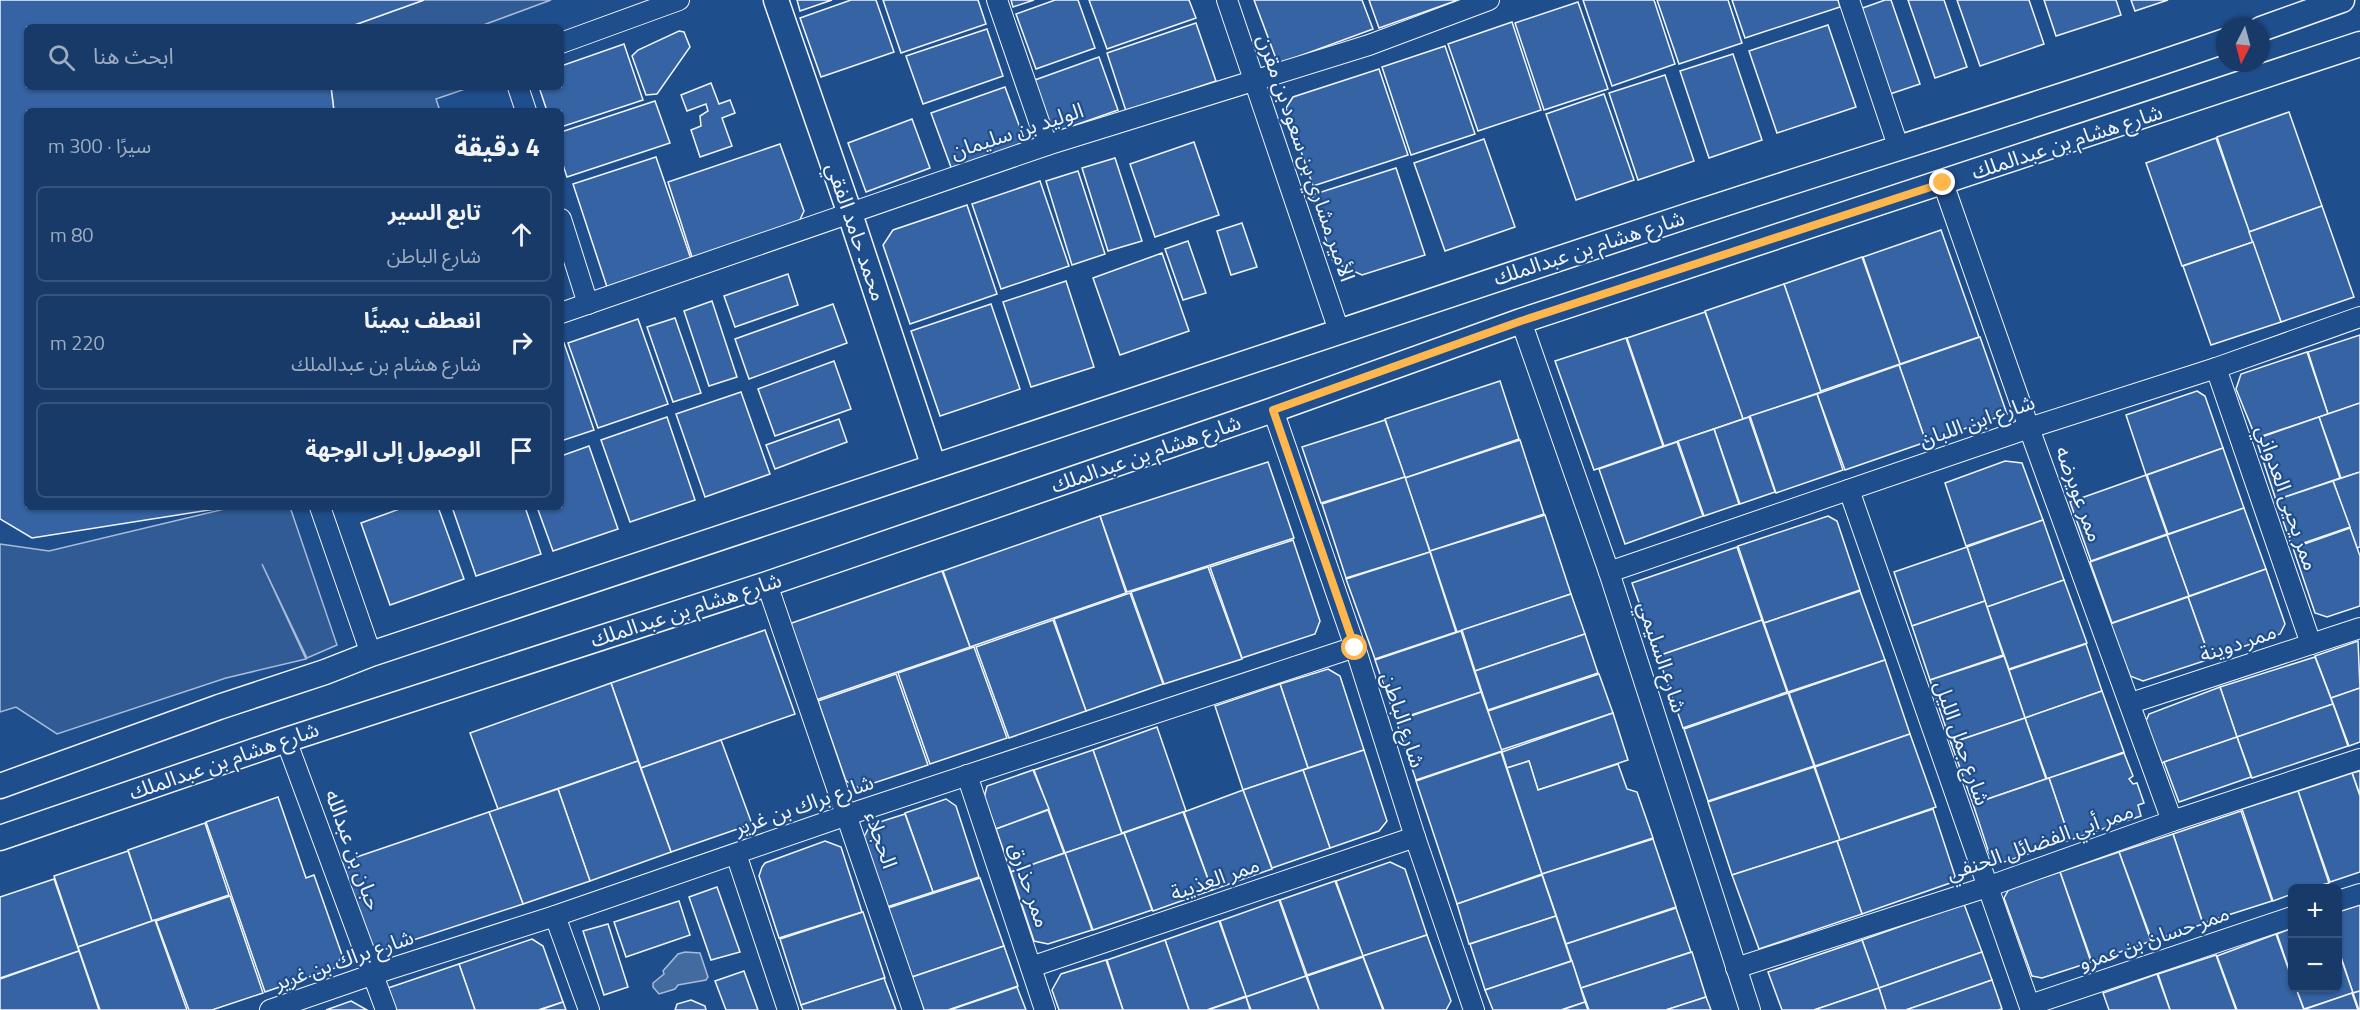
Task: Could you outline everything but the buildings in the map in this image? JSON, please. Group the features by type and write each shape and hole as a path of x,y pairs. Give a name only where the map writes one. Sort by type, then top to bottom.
{"street":[{"path":"564,42 679,0"},
{"name":"محمد حامد الفقي","path":"776,0 933,464"},
{"path":"997,0 1047,145"},
{"name":"الأمير مشاري بن سعود بن مقرن","path":"1227,0 1339,331"},
{"name":"الوليد بن سليمان","path":"564,312 1047,145 1369,45 1489,0"},
{"path":"1849,0 1898,146"},
{"path":"2270,26 2342,0"},
{"name":"شارع هشام بن عبدالملك","path":"0,786 219,707 325,672 370,654 933,464 1898,146 2092,87 2216,44"},
{"name":"شارع هشام بن عبدالملك","path":"0,838 286,740 766,584 1273,410 1521,321 2360,44"},
{"path":"519,90 525,108"},
{"name":"ممر عويرضه","path":"1943,183 2029,428 2131,703 2172,821"},
{"path":"564,228 588,304"},
{"name":"شارع ابن اللبان","path":"1609,572 2029,428 2216,368 2360,317"},
{"name":"شارع السليمي","path":"1521,321 1609,572 1750,1010"},
{"name":"ممر يحيى العدواني","path":"2216,368 2312,644"},
{"name":"شارع الباطن","path":"1273,410 1355,648 1415,837 1474,1010"},
{"name":"شارع جمل الليل","path":"1849,490 2031,1008"},
{"path":"321,510 370,654"},
{"name":"الحجلاء","path":"766,584 848,815 913,1010"},
{"name":"ممر دوينة","path":"2131,703 2360,628"},
{"name":"شارع براك بن غرير","path":"270,1010 555,916 848,815 1355,648"},
{"name":"حبان بن عبدالله","path":"286,740 386,1010"},
{"name":"ممر أبي الفضائل الحنفي","path":"1736,968 1987,887 2172,821 2360,759"},
{"name":"ممر حذارق","path":"967,776 1045,1010"},
{"name":"ممر العذيبة","path":"1031,967 1415,837"},
{"path":"736,854 788,1010"},
{"path":"2342,899 2360,894"},
{"path":"555,916 589,1010"},
{"name":"ممر حسان بن عمرو","path":"2031,1008 2288,917"}],"shaded area":[{"path":"424,0 551,0 486,24 357,24"},
{"path":"331,90 462,90 436,99 439,108 334,108"},
{"path":"220,510 291,510 337,645 307,658 262,564 306,659 226,678 57,734 16,707 0,712 0,544 49,551"},
{"path":"700,953 708,977 706,980 678,985 675,989 659,994 653,987 653,983 664,974 663,971 678,954"}],"route":[{"path":"1355,648 1273,410 1521,321 1943,183"}]}
